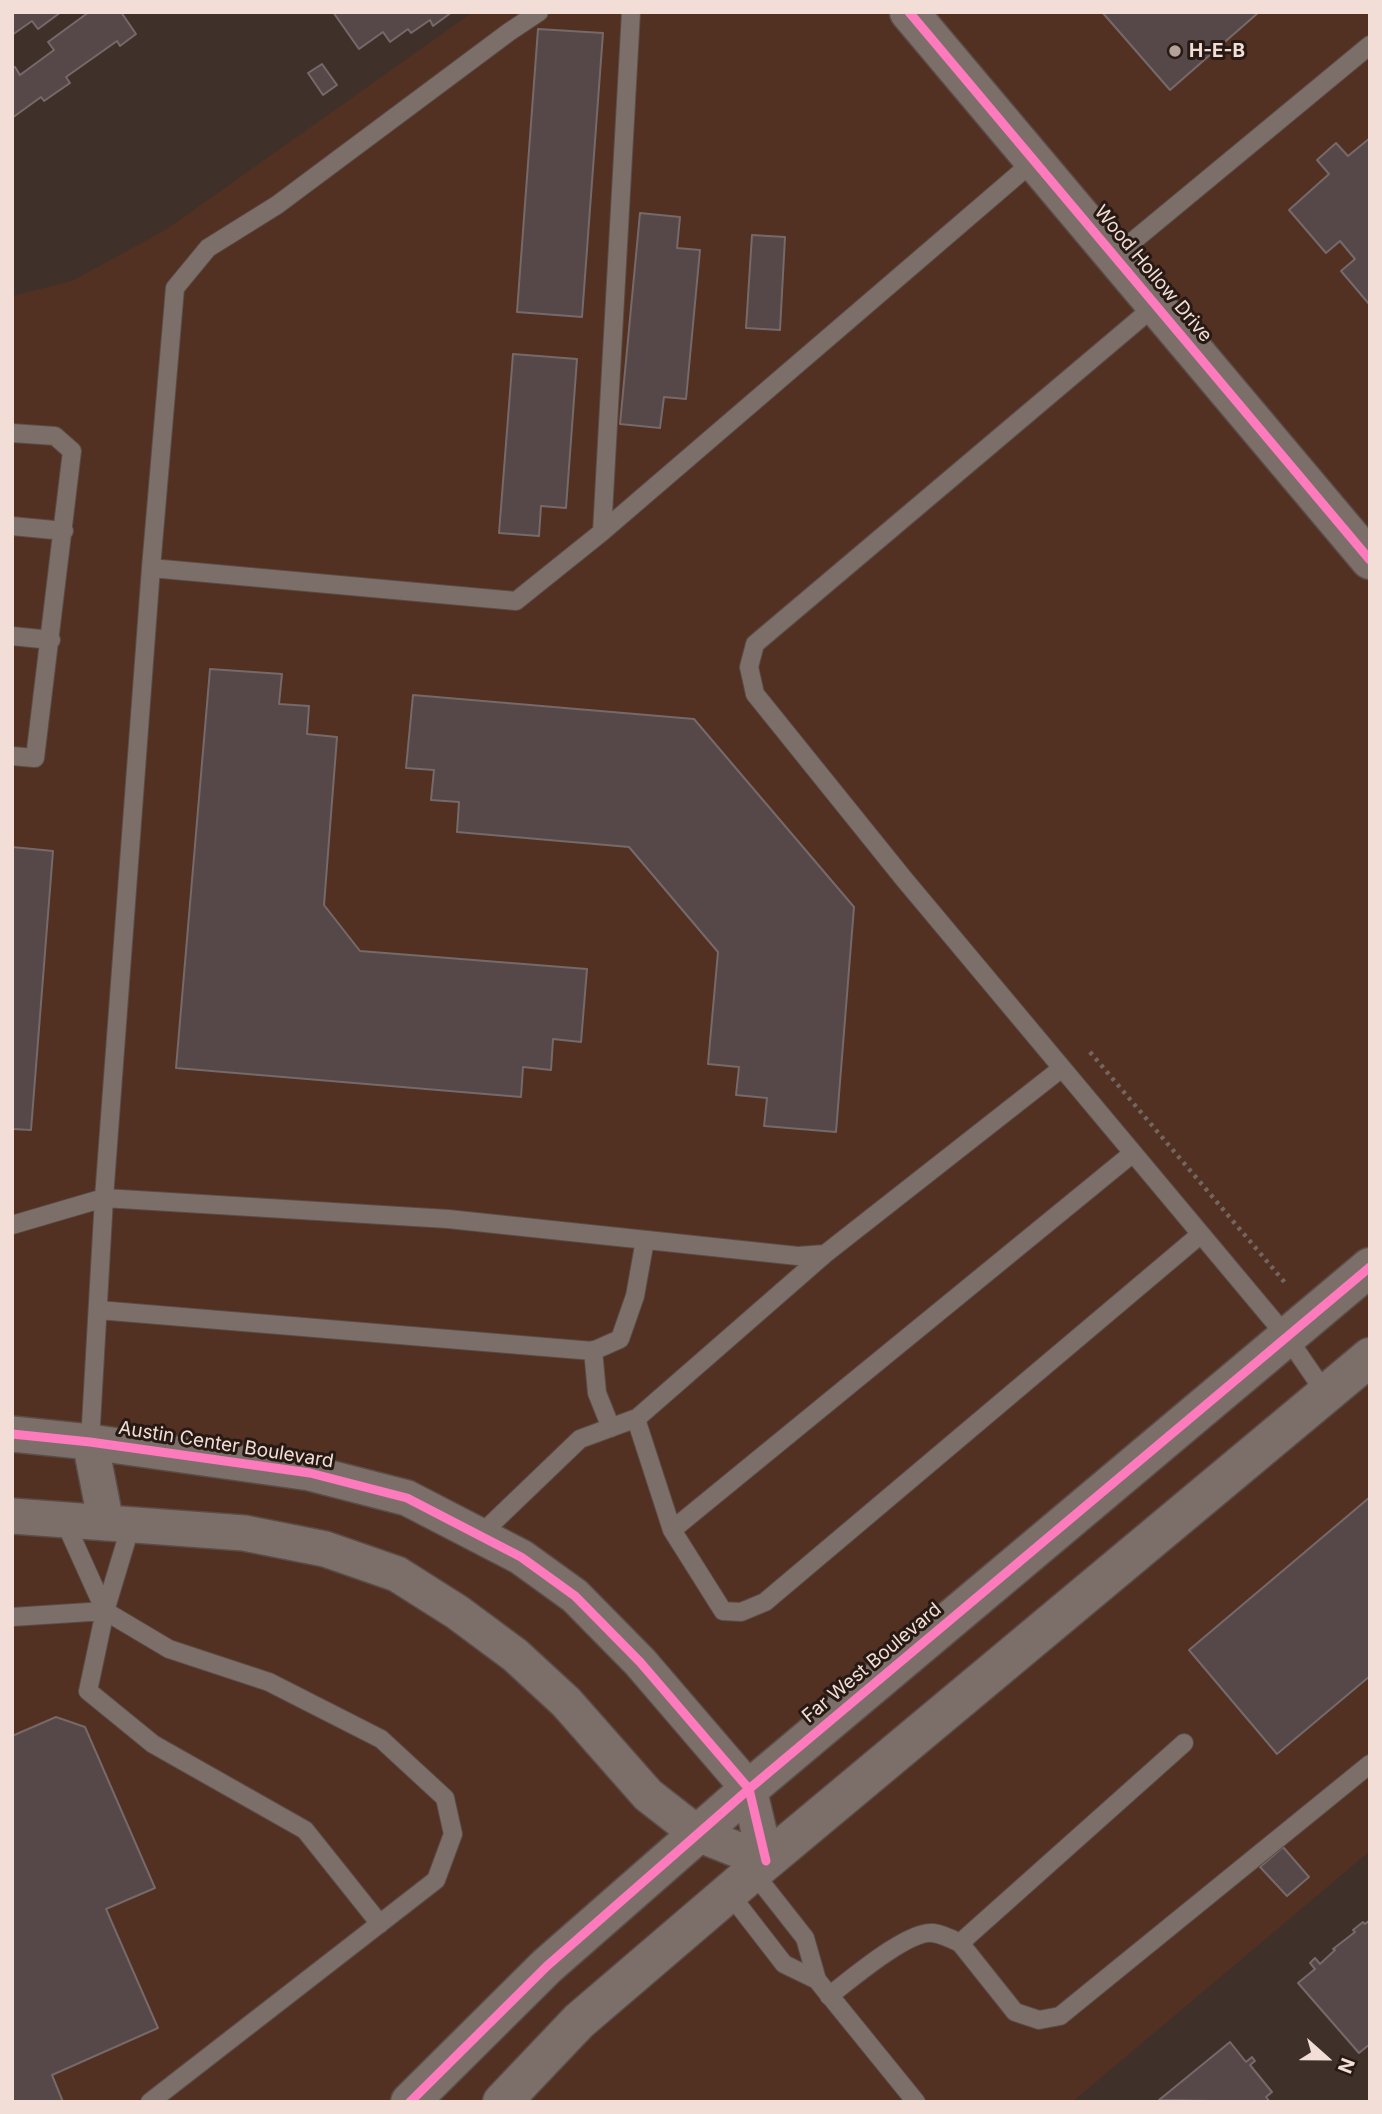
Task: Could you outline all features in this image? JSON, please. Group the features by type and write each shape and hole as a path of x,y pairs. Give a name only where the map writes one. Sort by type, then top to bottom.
{"street":[{"name":"Wood Hollow Drive","path":"909,12 1370,560"},
{"name":"Far West Boulevard","path":"410,2102 547,1966 698,1834 1370,1267"},
{"path":"502,2102 579,2021 1370,1357"},
{"name":"Austin Center Boulevard","path":"12,1434 310,1473 407,1498 521,1556 575,1596 640,1662 750,1789 750,1875"},
{"name":"Austin Center Boulevard","path":"90,1443 118,1524"},
{"path":"12,1516 244,1533 325,1549 397,1574 457,1612 515,1655 566,1702 648,1795 750,1875"}],"lane":[{"path":"90,1443 104,1198 151,568 175,288 208,248 277,205 539,12"},
{"path":"602,532 631,12"},
{"path":"1115,256 1370,45"},
{"path":"151,568 516,601 602,532 1035,160"},
{"path":"1156,305 755,644 749,667 755,694 912,890 1287,1337 1326,1394"},
{"path":"12,433 55,436 72,451 35,758 12,756"},
{"path":"12,526 64,531"},
{"path":"12,636 51,639"},
{"path":"480,1535 580,1439 637,1418 825,1254 1062,1068"},
{"path":"672,1530 1133,1153"},
{"path":"12,1225 104,1198 448,1219 798,1256 825,1254"},
{"path":"637,1418 672,1530 723,1611 740,1612 765,1602 1201,1234"},
{"path":"98,1310 593,1350 620,1339 635,1296 645,1240"},
{"path":"593,1350 597,1393 611,1428"},
{"path":"64,1520 105,1611"},
{"path":"118,1524 105,1611 88,1690 153,1744 305,1830 380,1923"},
{"path":"12,1617 105,1611 169,1649 270,1682 381,1739 444,1798 453,1834 436,1880 150,2102"},
{"path":"960,1942 1184,1743"},
{"path":"829,1996 894,1947 932,1932 960,1942 1015,2012 1039,2020 1060,2016 1370,1764"},
{"path":"750,1875 783,1964 817,1980"},
{"path":"750,1875 805,1938 817,1980 916,2102"}],"path":[{"path":"1087,1049 1290,1289"}],"shaded area":[{"path":"473,12 1370,12 1370,1851 1072,2102 12,2102 12,296 72,281 167,229"}],"building":[{"path":"12,12 61,12 38,29 32,21 12,35"},
{"path":"89,12 121,12 136,34 120,46 117,41 66,77 70,83 44,101 41,97 12,118 12,68 15,67 20,75 54,50 48,42"},
{"path":"333,12 452,12 433,26 430,20 411,33 408,29 390,42 383,32 359,49"},
{"name":"H-E-B","path":"1102,12 1259,12 1170,90"},
{"path":"538,29 603,33 582,317 517,312"},
{"path":"322,64 337,85 323,95 308,73"},
{"path":"1370,138 1369,304 1341,271 1355,259 1340,241 1326,253 1289,210 1329,174 1317,160 1336,143 1348,156"},
{"path":"640,213 680,217 677,248 700,250 686,399 664,397 660,428 620,424"},
{"path":"752,235 785,237 780,330 746,328"},
{"path":"513,354 577,359 566,508 541,506 539,536 499,533"},
{"path":"210,669 282,674 279,704 309,706 307,734 337,737 324,905 360,951 587,969 581,1042 553,1039 551,1070 523,1067 521,1097 176,1068"},
{"path":"413,695 694,719 854,907 836,1132 764,1126 767,1098 736,1095 739,1067 708,1064 718,952 629,847 457,832 459,802 431,800 434,770 406,768"},
{"path":"12,847 53,851 31,1130 12,1129"},
{"path":"1370,1497 1370,1676 1277,1754 1189,1650"},
{"path":"56,1717 85,1727 155,1888 106,1909 158,2028 52,2075 63,2102 12,2102 12,1736"},
{"path":"1283,1847 1309,1877 1287,1896 1260,1867"},
{"path":"1370,1920 1370,2044 1359,2053 1298,1983 1315,1969 1310,1963 1315,1958 1320,1964 1335,1950 1333,1949 1355,1932 1353,1930"},
{"path":"1230,2042 1246,2062 1252,2057 1255,2061 1250,2065 1272,2092 1266,2097 1270,2102 1159,2100"}],"cycle path":[{"path":"909,12 1370,560"},
{"path":"410,2102 547,1966 749,1789 1370,1267"},
{"path":"12,1434 90,1442 310,1473 407,1498 521,1557 575,1596 640,1662 749,1789 766,1861"}],"place":[{"name":"H-E-B","path":"1175,51"}]}
